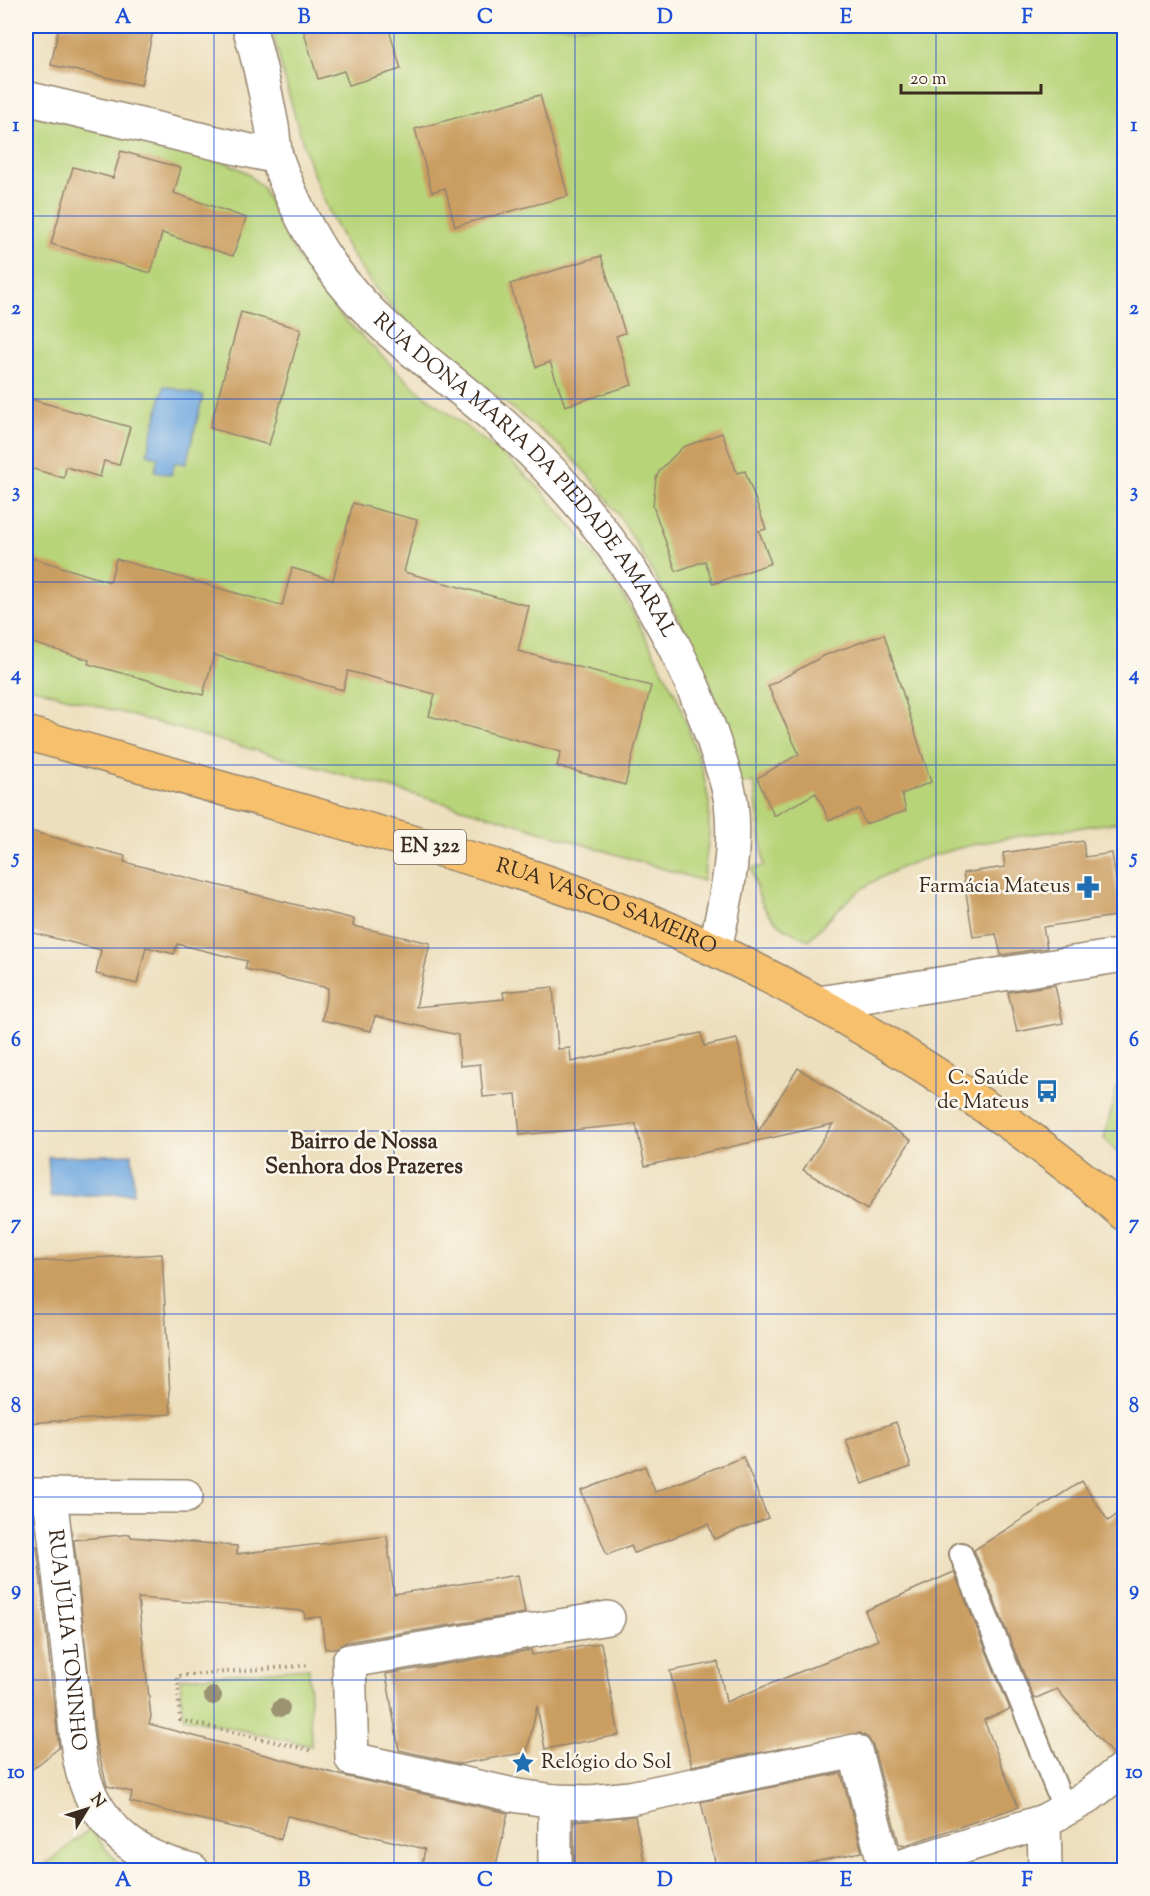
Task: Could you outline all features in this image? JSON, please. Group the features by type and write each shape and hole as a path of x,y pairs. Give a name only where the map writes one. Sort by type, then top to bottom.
{"main road":[{"name":"RUA VASCO SAMEIRO","path":"26,733 534,877 645,916 715,948 889,1043 1017,1128 1125,1214"}],"street":[{"name":"RUA DONA MARIA DA PIEDADE AMARAL","path":"249,26 263,80 276,157 310,230 330,265 355,297 388,332 501,423 550,468 607,537 646,595 676,649 702,706 731,800 733,841 730,882 715,948"},
{"path":"26,98 276,157"},
{"path":"819,1003 1125,955"},
{"path":"38,1495 186,1496"},
{"name":"RUA JÚLIA TONINHO","path":"38,1495 80,1752 91,1797 111,1827 140,1852 157,1861 192,1870"},
{"path":"608,1618 349,1661 352,1759 555,1801 591,1802 630,1798 855,1751 888,1870 1055,1815 1125,1768"},
{"path":"555,1801 555,1870"},
{"path":"1045,1870 1055,1815"}],"lane":[{"path":"961,1554 1055,1815"}],"path":[{"path":"349,1661 177,1676 180,1720 352,1759"}],"green space":[{"path":"271,26 1124,26 1124,860 1119,822 1021,836 954,849 892,871 850,899 809,940 785,928 768,914 758,894 752,868 764,866 754,782 736,785 719,711 707,675 654,575 605,496 574,460 532,423 428,342 382,296 362,270 344,242 317,182 296,121"},
{"path":"26,113 219,159 246,172 263,188 297,256 340,315 415,388 506,457 540,489 575,530 625,598 678,699 703,772 709,802 709,835 703,881 501,819 26,686"},
{"path":"1124,1060 1124,1159 1104,1138"},
{"path":"309,1668 311,1746 183,1717 180,1678"},
{"path":"90,1829 122,1869 128,1870 38,1870"}],"water":[{"path":"164,386 203,396 186,464 175,462 171,475 155,471 158,457 147,454"},
{"path":"132,1154 134,1193 50,1197 48,1157"}],"building":[{"path":"59,26 154,26 141,85 51,65"},
{"path":"302,26 388,26 401,69 349,85 344,71 318,79"},
{"path":"540,95 568,196 455,226 445,188 432,192 415,129"},
{"path":"121,151 181,168 174,193 246,218 233,256 162,233 151,273 51,244 73,167 113,178"},
{"path":"601,256 625,333 616,336 632,385 565,406 550,362 536,367 510,284"},
{"path":"241,312 301,329 269,445 210,428"},
{"path":"26,398 130,427 119,465 104,461 100,477 66,467 64,478 26,467"},
{"path":"722,433 737,473 745,471 766,529 759,531 771,563 713,584 705,561 676,571 653,506 656,478 660,470 683,447"},
{"path":"353,503 417,520 404,572 529,606 518,651 651,686 625,785 557,766 561,752 429,716 435,694 348,671 343,690 214,655 203,695 88,664 89,660 26,641 26,556 110,582 116,559 282,606 292,568 333,580"},
{"path":"884,634 931,782 902,794 906,811 865,824 859,809 829,820 816,793 774,816 757,778 799,754 768,686 823,656"},
{"path":"26,830 125,856 124,862 354,919 353,926 430,943 416,1007 504,999 503,992 553,987 558,1049 570,1048 571,1062 701,1033 704,1046 737,1039 758,1132 798,1068 911,1140 867,1210 803,1170 833,1124 645,1166 636,1124 520,1135 516,1094 483,1097 480,1064 460,1066 458,1035 375,1016 371,1031 322,1020 328,988 245,969 247,961 177,944 174,954 146,947 137,984 96,974 101,950 26,931"},
{"path":"1083,841 1085,857 1112,853 1121,915 1043,927 1047,948 1001,955 996,934 973,937 963,873 1005,867 1003,853"},
{"path":"1055,985 1063,1023 1017,1032 1008,992"},
{"path":"162,1254 171,1414 26,1423 26,1262"},
{"path":"896,1422 911,1467 862,1484 846,1440"},
{"path":"743,1457 768,1518 714,1539 708,1524 634,1553 631,1545 607,1555 581,1491 645,1466 655,1492"},
{"path":"1082,1481 1108,1521 1125,1509 1125,1750 1112,1754 1057,1689 1034,1699 974,1550"},
{"path":"130,1534 131,1537 237,1546 237,1554 387,1536 394,1594 518,1575 525,1613 346,1642 336,1648 325,1649 321,1617 305,1618 304,1611 138,1598 151,1717 149,1724 348,1777 508,1813 495,1870 421,1870 425,1849 287,1816 281,1839 130,1802 132,1792 107,1786 96,1743 74,1540"},
{"path":"37,1546 59,1748 26,1774 26,1548"},
{"path":"954,1572 1010,1709 984,1720 1018,1807 903,1846 899,1844 873,1746 868,1738 860,1733 692,1766 670,1671 718,1662 726,1702 878,1640 865,1611"},
{"path":"601,1643 619,1735 545,1749 537,1706 527,1752 460,1764 399,1750 386,1674 531,1650 532,1655"},
{"path":"841,1773 862,1852 774,1870 717,1870 701,1802"},
{"path":"635,1816 646,1870 574,1870 574,1821"}],"place":[{"name":"Farmácia Mateus","path":"1088,887"},
{"name":"C. Saúde de Mateus","path":"1047,1091"},
{"name":"Relógio do Sol","path":"523,1763"}],"district":[{"name":"Bairro de Nossa Senhora dos Prazeres","path":"364,1156"}]}
